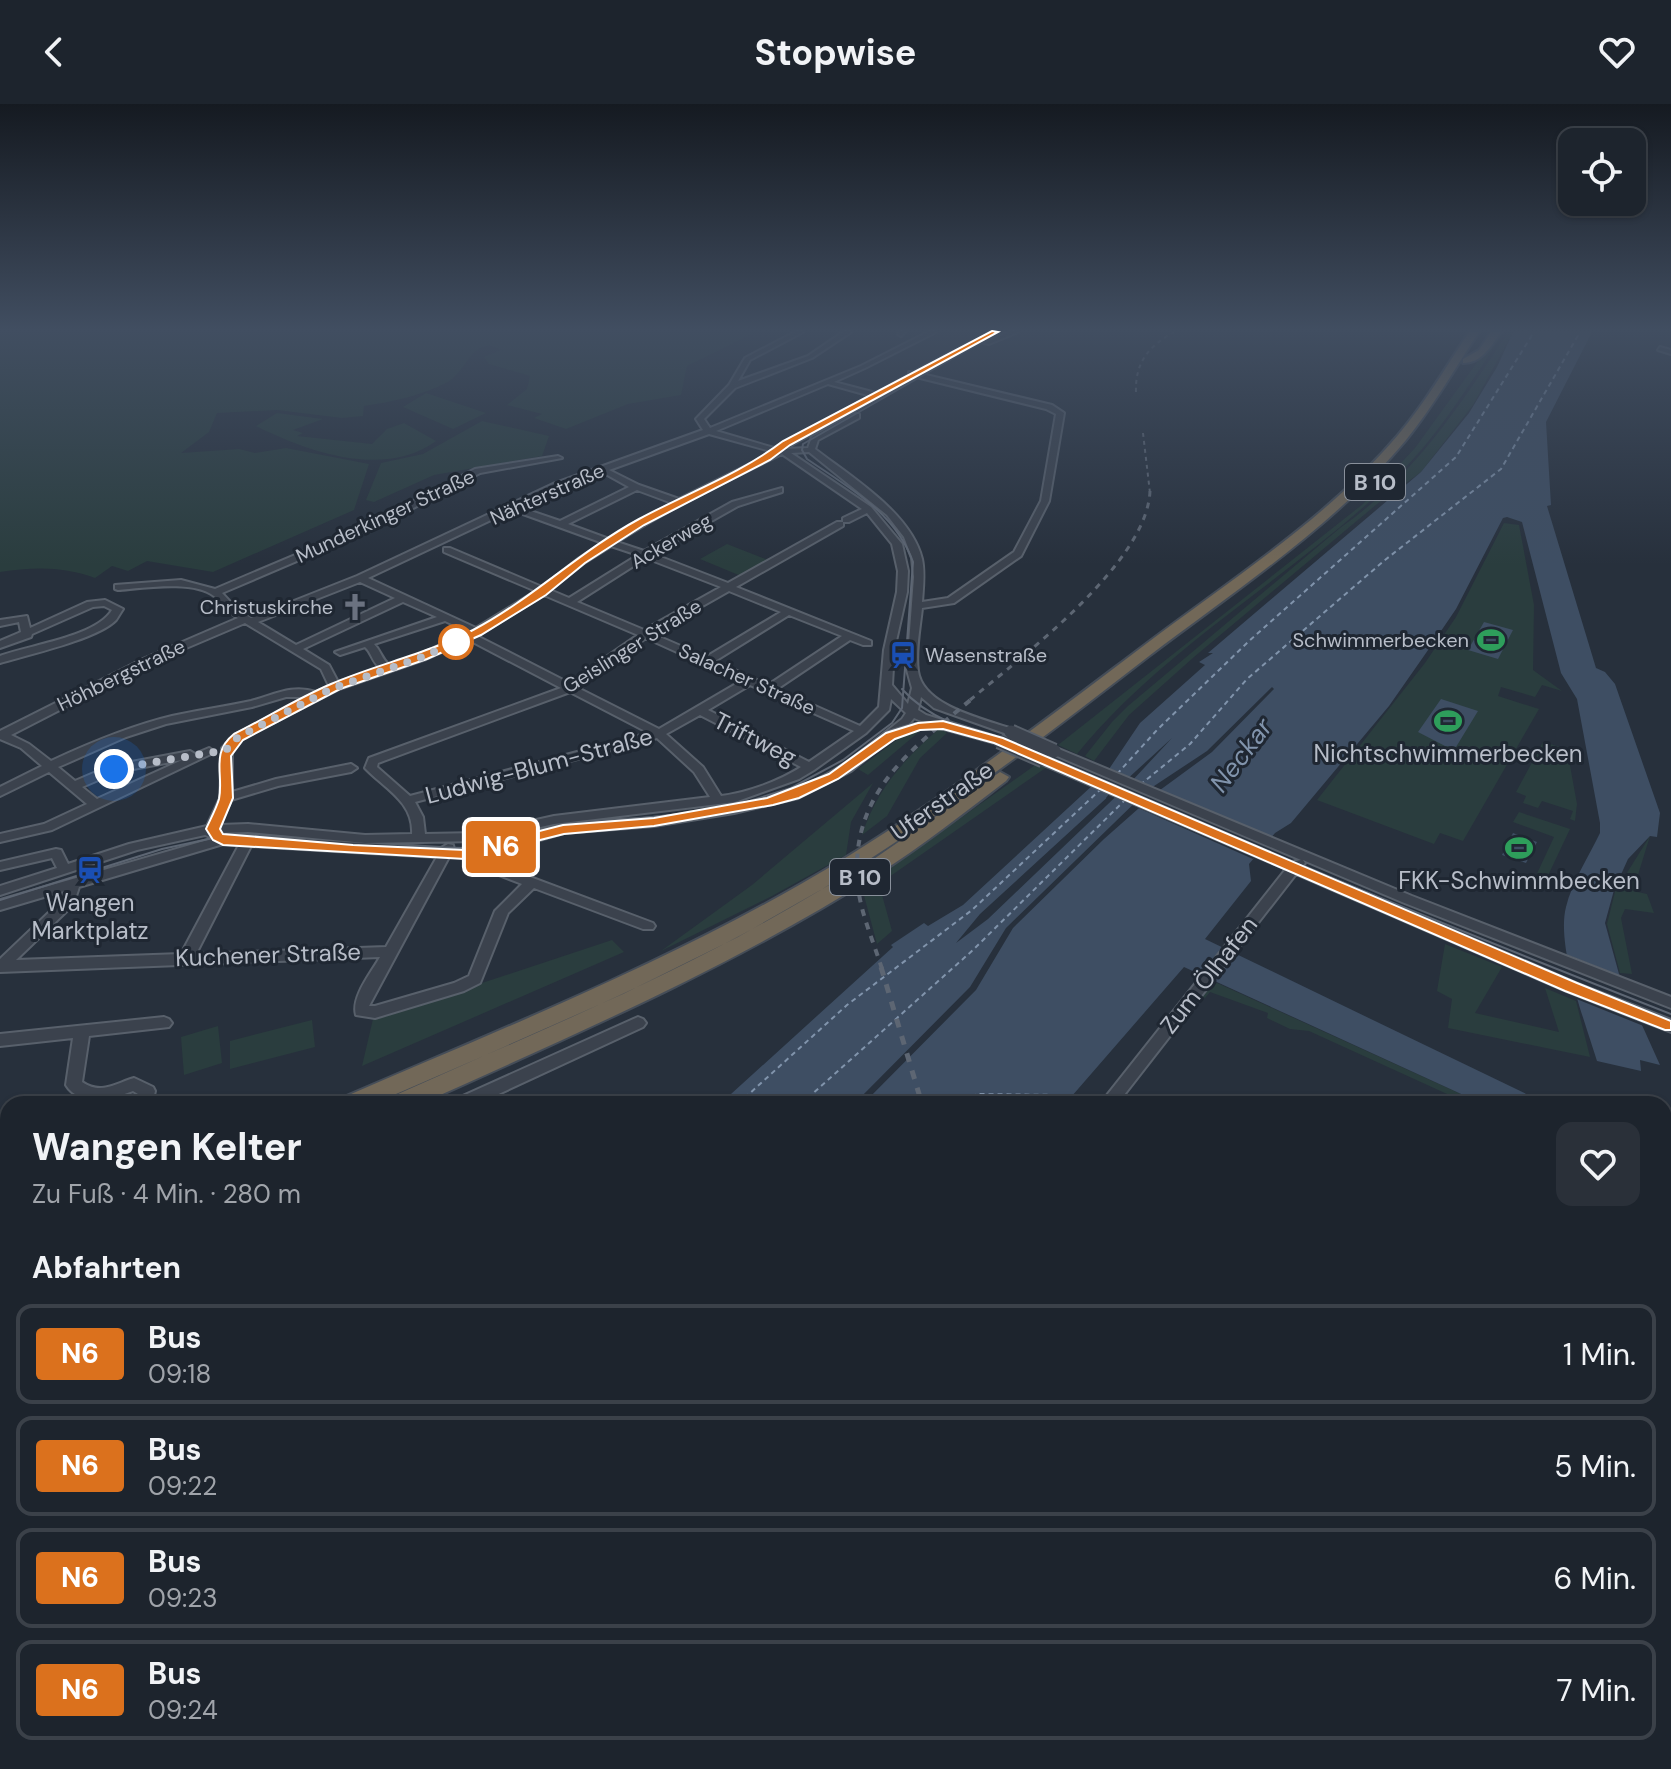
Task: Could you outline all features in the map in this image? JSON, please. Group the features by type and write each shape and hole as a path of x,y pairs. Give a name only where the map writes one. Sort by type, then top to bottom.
{"highway":[{"path":"1293,536 1294,528 1357,474 1397,432 1413,410"},
{"name":"Uferstraße","path":"369,1096 614,990 762,916 831,875 985,771 1293,536 1345,494 1392,449 1423,410"},
{"name":"Uferstraße","path":"415,1096 637,997 711,960 858,878 1139,673 1360,496 1416,436 1434,410"}],"street":[{"path":"707,410 700,423 709,431 777,451 868,509 890,532 901,557 903,571 882,713"},
{"name":"Nähterstraße","path":"247,620 360,578 556,486 760,410"},
{"path":"75,785 114,769 226,750 238,737 335,687 474,634 542,592 607,544 851,410"},
{"path":"811,450 812,443 819,437 867,410"},
{"path":"917,606 951,601 1018,554 1045,501 1060,413 1054,410"},
{"path":"777,451 811,450 890,513 904,530 917,558 915,684 911,709 891,736"},
{"name":"Munderkinger Straße","path":"216,592 376,524 478,471 558,458"},
{"path":"602,469 636,487 679,502"},
{"path":"559,525 636,487"},
{"name":"Ackerweg","path":"568,603 735,504 779,490"},
{"path":"514,508 867,643"},
{"name":"Geislinger Straße","path":"409,800 371,764 432,737 570,688 645,634 868,509"},
{"name":"Salacher Straße","path":"447,550 708,661 862,731"},
{"path":"360,578 445,618 659,734 699,770 718,801"},
{"path":"118,587 181,583 216,592 234,612 325,667 335,687"},
{"path":"294,650 403,598"},
{"path":"0,646 91,604 105,603 118,609 112,619 93,630 5,657"},
{"path":"708,661 787,612"},
{"path":"0,623 23,618 27,635"},
{"path":"340,652 445,618"},
{"name":"Höhbergstraße","path":"2,735 147,661 247,620"},
{"path":"770,689 849,636"},
{"path":"366,643 374,650 376,659 388,669"},
{"path":"0,646 13,646 15,650 5,657"},
{"name":"Ludwig-Blum-Straße","path":"409,800 659,734 750,680"},
{"path":"915,684 938,706 1011,732 1054,751 1093,774 1263,847 1318,861 1671,1003"},
{"path":"888,687 911,709 943,725 1093,774"},
{"path":"0,792 48,766 161,722 256,703 295,691 305,690 316,696"},
{"path":"0,891 134,847 248,828 365,839 490,836 554,820 718,801 766,789 810,767 862,731 882,713 938,706"},
{"name":"Triftweg","path":"701,711 810,767"},
{"path":"0,905 180,851 218,834 248,840 446,854 488,851 563,829 654,822 768,802 794,795 833,776 891,736 918,727 943,725"},
{"path":"2,735 25,746 94,803"},
{"path":"218,834 226,798 226,750"},
{"path":"0,838 48,827 209,752"},
{"path":"226,798 276,783 351,768"},
{"path":"409,800 419,826 418,839"},
{"path":"451,838 446,854 362,1002 361,1011 375,1012 459,987 475,979 502,911 531,883"},
{"path":"187,957 248,840"},
{"path":"1263,847 1293,867 1571,987 1671,1026"},
{"path":"488,851 496,869 648,926"},
{"path":"0,866 56,853 64,869"},
{"path":"1293,867 1298,863 1318,861"},
{"name":"Zum Ölhafen","path":"1114,1096 1293,867"},
{"path":"0,966 68,902 73,883"},
{"path":"1444,932 1445,925 1469,923"},
{"name":"Kuchener Straße","path":"0,966 392,952"},
{"path":"0,1040 164,1023"},
{"path":"479,1096 638,1023"},
{"path":"82,1031 74,1085 95,1096"},
{"path":"112,1096 127,1085 140,1085 147,1091 146,1096"}],"shaded area":[{"path":"0,410 364,410 363,416 342,418 277,410 217,413 209,432 181,453 239,449 255,453 286,448 369,464 354,510 213,572 147,561 128,571 112,566 95,578 48,569 0,572"},
{"path":"409,410 476,410 486,413 453,429"},
{"path":"525,410 614,410 566,429 534,418 542,414"},
{"path":"1443,410 1452,410 1414,458 1360,510 1151,677 1077,754 1058,745 1363,504 1415,448"},
{"path":"1455,410 1469,410 1421,472 1377,504 1194,657 1129,715 1094,761 1085,756 1128,706 1390,486"},
{"path":"277,413 323,419 293,430 303,433 297,436 372,444 387,429 404,423 436,441 415,452 393,458 346,458 299,445 256,426"},
{"path":"482,421 549,436 542,456 434,475 374,502 366,500 381,463 423,454"},
{"path":"1504,523 1519,525 1534,605 1533,670 1562,691 1542,685 1535,697 1501,687 1498,696 1539,709 1463,841 1440,833 1434,844 1317,800 1425,663 1456,617"},
{"path":"727,544 768,560 741,576 700,559"},
{"path":"940,728 947,733 920,758 887,816 862,835 875,803 893,776"},
{"path":"920,731 868,775 858,769 902,736"},
{"path":"1543,742 1567,749 1577,804 1575,821 1570,819 1573,811 1542,801 1538,808 1523,803 1526,796 1516,792"},
{"path":"1038,763 1047,767 879,884 892,931 877,944 862,888"},
{"path":"873,783 851,822 846,855 661,951 752,885"},
{"path":"1519,812 1570,829 1544,884 1534,880 1554,837 1513,822"},
{"path":"1650,836 1633,891 1647,894 1654,913 1625,909 1621,918 1632,974 1620,973 1607,924 1615,892"},
{"path":"612,940 624,952 362,1066 373,1019"},
{"path":"1445,944 1502,967 1475,1013 1559,1032 1545,988 1576,1001 1590,1057 1448,1028 1452,999 1437,991"},
{"path":"1217,983 1465,1096 1451,1096 1309,1031 1290,1029 1267,1018 1268,1013 1210,992 1205,998 1200,996"},
{"path":"312,1020 315,1047 230,1069 230,1041"},
{"path":"218,1026 222,1063 184,1075 181,1037"}],"water":[{"name":"Neckar","path":"1471,410 1552,410 1546,422 1551,505 1547,506 1596,668 1605,672 1615,684 1660,813 1657,837 1650,836 1628,859 1614,890 1605,923 1619,974 1660,1065 1640,1060 1641,1071 1597,1061 1573,984 1565,942 1566,907 1576,879 1600,833 1600,823 1577,699 1561,673 1522,522 1507,517 1503,518 1456,609 1389,706 1291,823 1275,833 1249,864 1251,881 1205,939 1530,1096 1466,1096 1184,967 1072,1096 871,1096 976,990 1013,928 1156,793 1212,752 1274,689 1272,687 1207,751 1148,790 1006,928 970,987 862,1096 729,1096 893,947 891,945 924,923 928,926 963,905 1107,772 1140,723 1205,665 1199,662 1213,653 1208,653 1421,472","holes":["1172,738 1131,782 988,919 956,943 980,914"]},
{"name":"Schwimmerbecken","path":"1484,622 1513,630 1498,659 1468,650"},
{"name":"Nichtschwimmerbecken","path":"1441,699 1478,711 1456,747 1445,746 1418,732"},
{"name":"FKK-Schwimmbecken","path":"1513,833 1537,842 1526,863 1502,855"}],"pier":[{"path":"1106,767 1272,837 1253,859 1114,797 1110,800 1106,798 1109,794 1088,785"},
{"path":"1563,953 1621,976 1646,1027 1574,998"}],"ferry route":[{"path":"1117,774 1157,730 1249,641 1456,457 1486,410"},
{"path":"1140,785 1190,744 1247,679 1385,560 1501,469 1535,410"},
{"path":"747,1096 847,1005 972,910 1101,789"},
{"path":"810,1096 973,950 1127,798"},
{"path":"971,1096 1058,1096"}],"tram line":[{"path":"863,410 803,444 802,450 807,459 883,515 905,544 913,562 903,690"},
{"path":"0,900 162,849 218,837 358,846 467,848 556,827 681,814 740,804 791,788 843,760 892,723 902,708 903,690"},
{"path":"903,690 916,703 951,723 1048,758 1358,889 1671,1014"},
{"path":"885,732 915,723 944,722"}],"railway":[{"path":"1143,433 1150,492"},
{"path":"970,700 1050,633 1106,577 1128,548 1144,519 1150,492"},
{"path":"882,969 858,887 857,855 863,826 873,801 906,757 973,698"},
{"path":"881,967 920,1096"}],"bus line":[{"name":"N6","path":"848,410 774,450 767,458 640,523 581,561 542,592 477,632 422,657 335,687 238,737 226,750 226,798 213,829 218,837 223,840 353,850 465,854 488,851 563,829 654,822 794,795 833,776 891,736 918,727 943,725 999,741 1571,987 1671,1026"}],"place":[{"name":"Christuskirche","path":"355,607"},
{"name":"Schwimmerbecken","path":"1491,640"},
{"name":"Wasenstraße","path":"903,655"},
{"name":"Nichtschwimmerbecken","path":"1448,721"},
{"name":"FKK-Schwimmbecken","path":"1519,848"},
{"name":"Wangen Marktplatz","path":"90,870"}],"route":[{"path":"114,769 226,750 238,737 331,689 422,657 470,636 456,642"}]}
